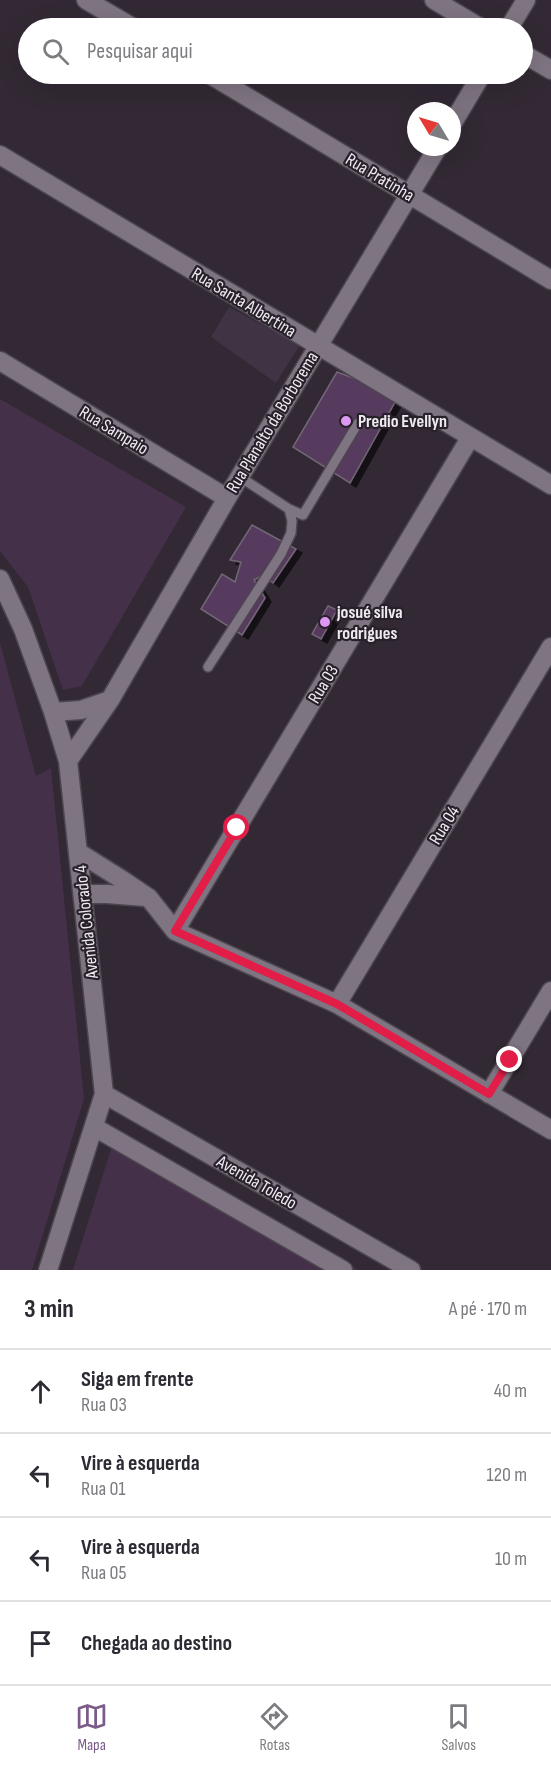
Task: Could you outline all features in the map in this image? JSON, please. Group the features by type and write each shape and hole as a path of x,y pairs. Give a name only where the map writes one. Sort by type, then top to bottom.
{"street":[{"path":"86,0 117,18"},
{"path":"434,0 465,18"},
{"path":"515,18 526,0"},
{"path":"533,59 551,70"},
{"name":"Rua Pratinha","path":"225,84 551,279"},
{"path":"461,109 476,84"},
{"name":"Rua Santa Albertina","path":"0,155 551,485"},
{"name":"Rua Planalto da Borborema","path":"68,761 110,700 227,498 433,156"},
{"name":"Rua Sampaio","path":"0,362 227,498"},
{"name":"Rua 03","path":"175,931 470,438"},
{"name":"Avenida Colorado 4","path":"0,579 23,629 53,711 68,761 104,1094 48,1270"},
{"name":"Rua 04","path":"337,1004 551,646"},
{"path":"53,711 81,710 110,700"},
{"path":"78,852 149,898 175,931 337,1004 551,1130"},
{"path":"84,894 149,898"},
{"path":"489,1094 551,991"},
{"name":"Avenida Toledo","path":"104,1094 411,1270"},
{"path":"94,1127 343,1270"}],"lane":[{"path":"240,477 289,509 303,515 358,423"},
{"path":"208,667 281,554 291,533 292,521 289,509"}],"shaded area":[{"path":"229,307 300,345 276,383 211,337"},
{"path":"0,399 186,507 82,686 63,690 28,587 0,551"},
{"path":"0,643 36,776 51,768 84,1099 32,1270 0,1270"},
{"path":"117,1130 358,1270 73,1270"}],"building":[{"name":"Predio Evellyn","path":"337,372 399,395 350,483 293,447"},
{"path":"252,525 296,549 273,583 263,575 254,580 265,598 242,635 201,609 222,574 235,582 241,562 230,560"},
{"name":"josué silva rodrigues","path":"328,606 337,610 321,639 312,634"}],"place":[{"name":"Predio Evellyn","path":"346,421"},
{"name":"josué silva rodrigues","path":"325,622"}],"route":[{"path":"237,828 175,931 337,1004 489,1094 510,1060"}]}
